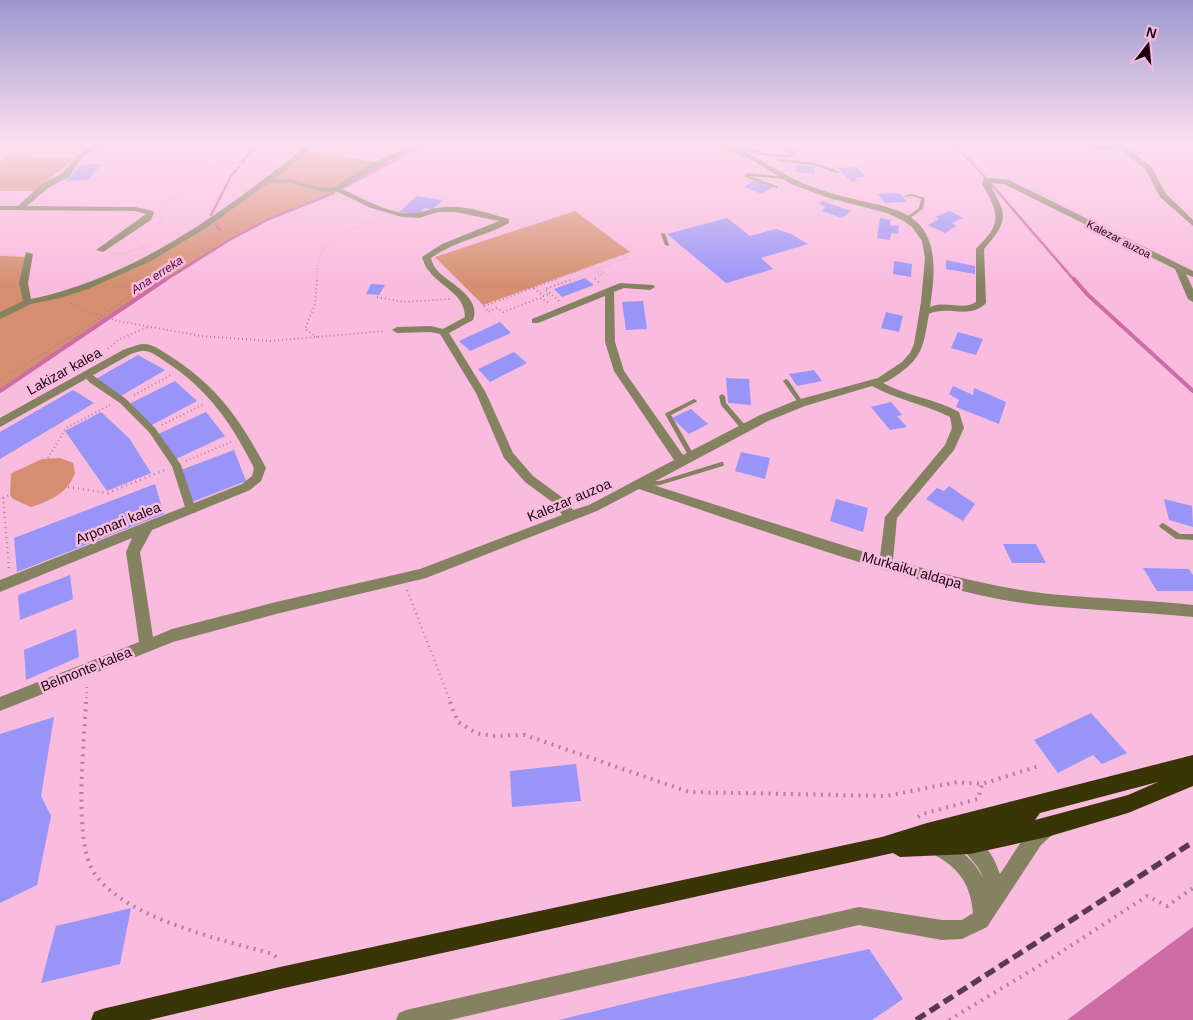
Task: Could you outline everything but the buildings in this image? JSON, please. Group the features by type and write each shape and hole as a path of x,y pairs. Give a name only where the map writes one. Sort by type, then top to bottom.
{"highway":[{"path":"102,1020 280,978 882,847 930,839 1035,805 1193,764"},
{"path":"930,839 970,844 1047,827 1128,804 1193,777"},
{"path":"970,844 974,836 984,829 1023,819 1035,805"}],"street":[{"path":"20,208 41,190"},
{"path":"0,316 28,302 57,296 85,287 136,264 203,226 256,190"},
{"path":"338,190 368,205 390,212 413,216 438,210 458,210 506,221 496,228 437,248 426,256 431,269 464,297 471,310 470,318 444,332 431,329 397,330"},
{"name":"Kalezar auzoa","path":"172,636 276,608 403,579 571,517 640,485 686,458 744,428 802,403 874,383 894,373 915,354 919,344 924,312 929,258 928,248 921,232 907,219 876,207 832,196 816,190"},
{"name":"Kalezar auzoa","path":"924,312 938,307 972,309 980,303 980,250 996,230 999,217 998,207 989,190"},
{"name":"Kalezar auzoa","path":"1022,190 1179,269 1193,274"},
{"path":"1160,190 1163,195 1193,224"},
{"path":"0,208 135,209 150,213 148,218 100,250"},
{"path":"28,302 22,292 22,285 29,254"},
{"path":"1179,269 1193,299"},
{"path":"536,321 623,285 650,287"},
{"path":"609,291 610,342 619,371 686,458"},
{"path":"444,332 482,393 492,421 508,455 529,479 560,502 571,517"},
{"name":"Lakizar kalea","path":"0,423 127,352 143,347 154,350 183,369"},
{"path":"183,369 216,398 244,437"},
{"path":"87,374 92,380 123,401 152,430 191,510"},
{"path":"874,383 884,389 940,406 955,416 958,428 950,447 891,516 886,564"},
{"name":"Arponari kalea","path":"5,584 246,488 258,478 260,468 244,437"},
{"name":"Murkaiku aldapa","path":"640,485 886,564 980,589 1032,598 1193,611"},
{"path":"147,644 133,552 138,540 149,527"},
{"path":"109,543 127,546 133,552"},
{"name":"Belmonte kalea","path":"0,704 147,644 172,636"},
{"path":"406,1020 858,916 932,929 958,930 972,927 980,920 1035,839 1047,827"},
{"path":"930,839 960,861 971,873 978,885 987,910"},
{"path":"970,844 982,854 990,868 993,892 987,910"},
{"path":"970,844 968,856 971,873"}],"lane":[{"path":"905,196 923,198 921,208 907,219"},
{"path":"663,234 667,245"},
{"path":"786,381 802,403"},
{"path":"722,396 723,404 744,428"},
{"path":"686,458 668,414 694,402"},
{"path":"640,485 660,483 721,464"},
{"path":"1163,526 1179,536 1193,537"}],"path":[{"path":"154,209 184,190"},
{"path":"0,380 103,316 125,298 234,225 311,201 336,190"},
{"path":"318,338 305,330 315,304 319,256 327,246 360,224 383,219"},
{"path":"100,250 121,254 148,246 133,262 136,264"},
{"path":"471,310 630,252"},
{"path":"0,256 29,254"},
{"path":"603,274 598,269 627,258 623,255"},
{"path":"591,267 611,279"},
{"path":"562,304 545,289 588,274 600,283"},
{"path":"593,278 603,274"},
{"path":"534,288 544,296 550,294"},
{"path":"57,296 88,312 115,320 201,336 270,341 397,330"},
{"path":"377,297 386,301 405,302 464,297"},
{"path":"484,306 488,312 497,308 502,312 540,298 548,304 558,300"},
{"path":"48,458 66,428 103,408 123,401 183,369"},
{"path":"152,430 216,398"},
{"path":"68,487 108,493 170,465 244,437"},
{"path":"5,584 1,497 10,495"},
{"path":"403,579 458,722 476,733 494,736 525,735 689,792 886,796 957,782 982,784 1039,766"},
{"path":"88,668 83,788 84,843 92,868 106,888 142,911 195,932 273,954 278,957 280,963 280,978"},
{"path":"949,1020 1052,958 1147,896 1167,906 1193,888"}],"shaded area":[{"path":"0,190 38,190 36,191"},
{"path":"252,190 340,190 324,198 269,219 231,239 162,282 0,391 0,256 29,257 27,268 28,302 108,277 203,226"},
{"path":"575,211 630,252 483,305 435,257"},
{"path":"60,458 73,463 75,473 63,491 45,502 31,507 13,499 10,495 11,474 42,459"},
{"path":"1193,927 1193,1020 1067,1020"}],"waterway":[{"path":"211,215 224,190"},
{"path":"996,190 1075,281"},
{"name":"Ana erreka","path":"164,281 231,239 269,219 334,193"},
{"path":"215,224 220,230"},
{"name":"Ana erreka","path":"0,391 166,279"},
{"path":"1074,279 1088,295 1193,391"}],"railway":[{"path":"916,1020 1193,842"}]}
